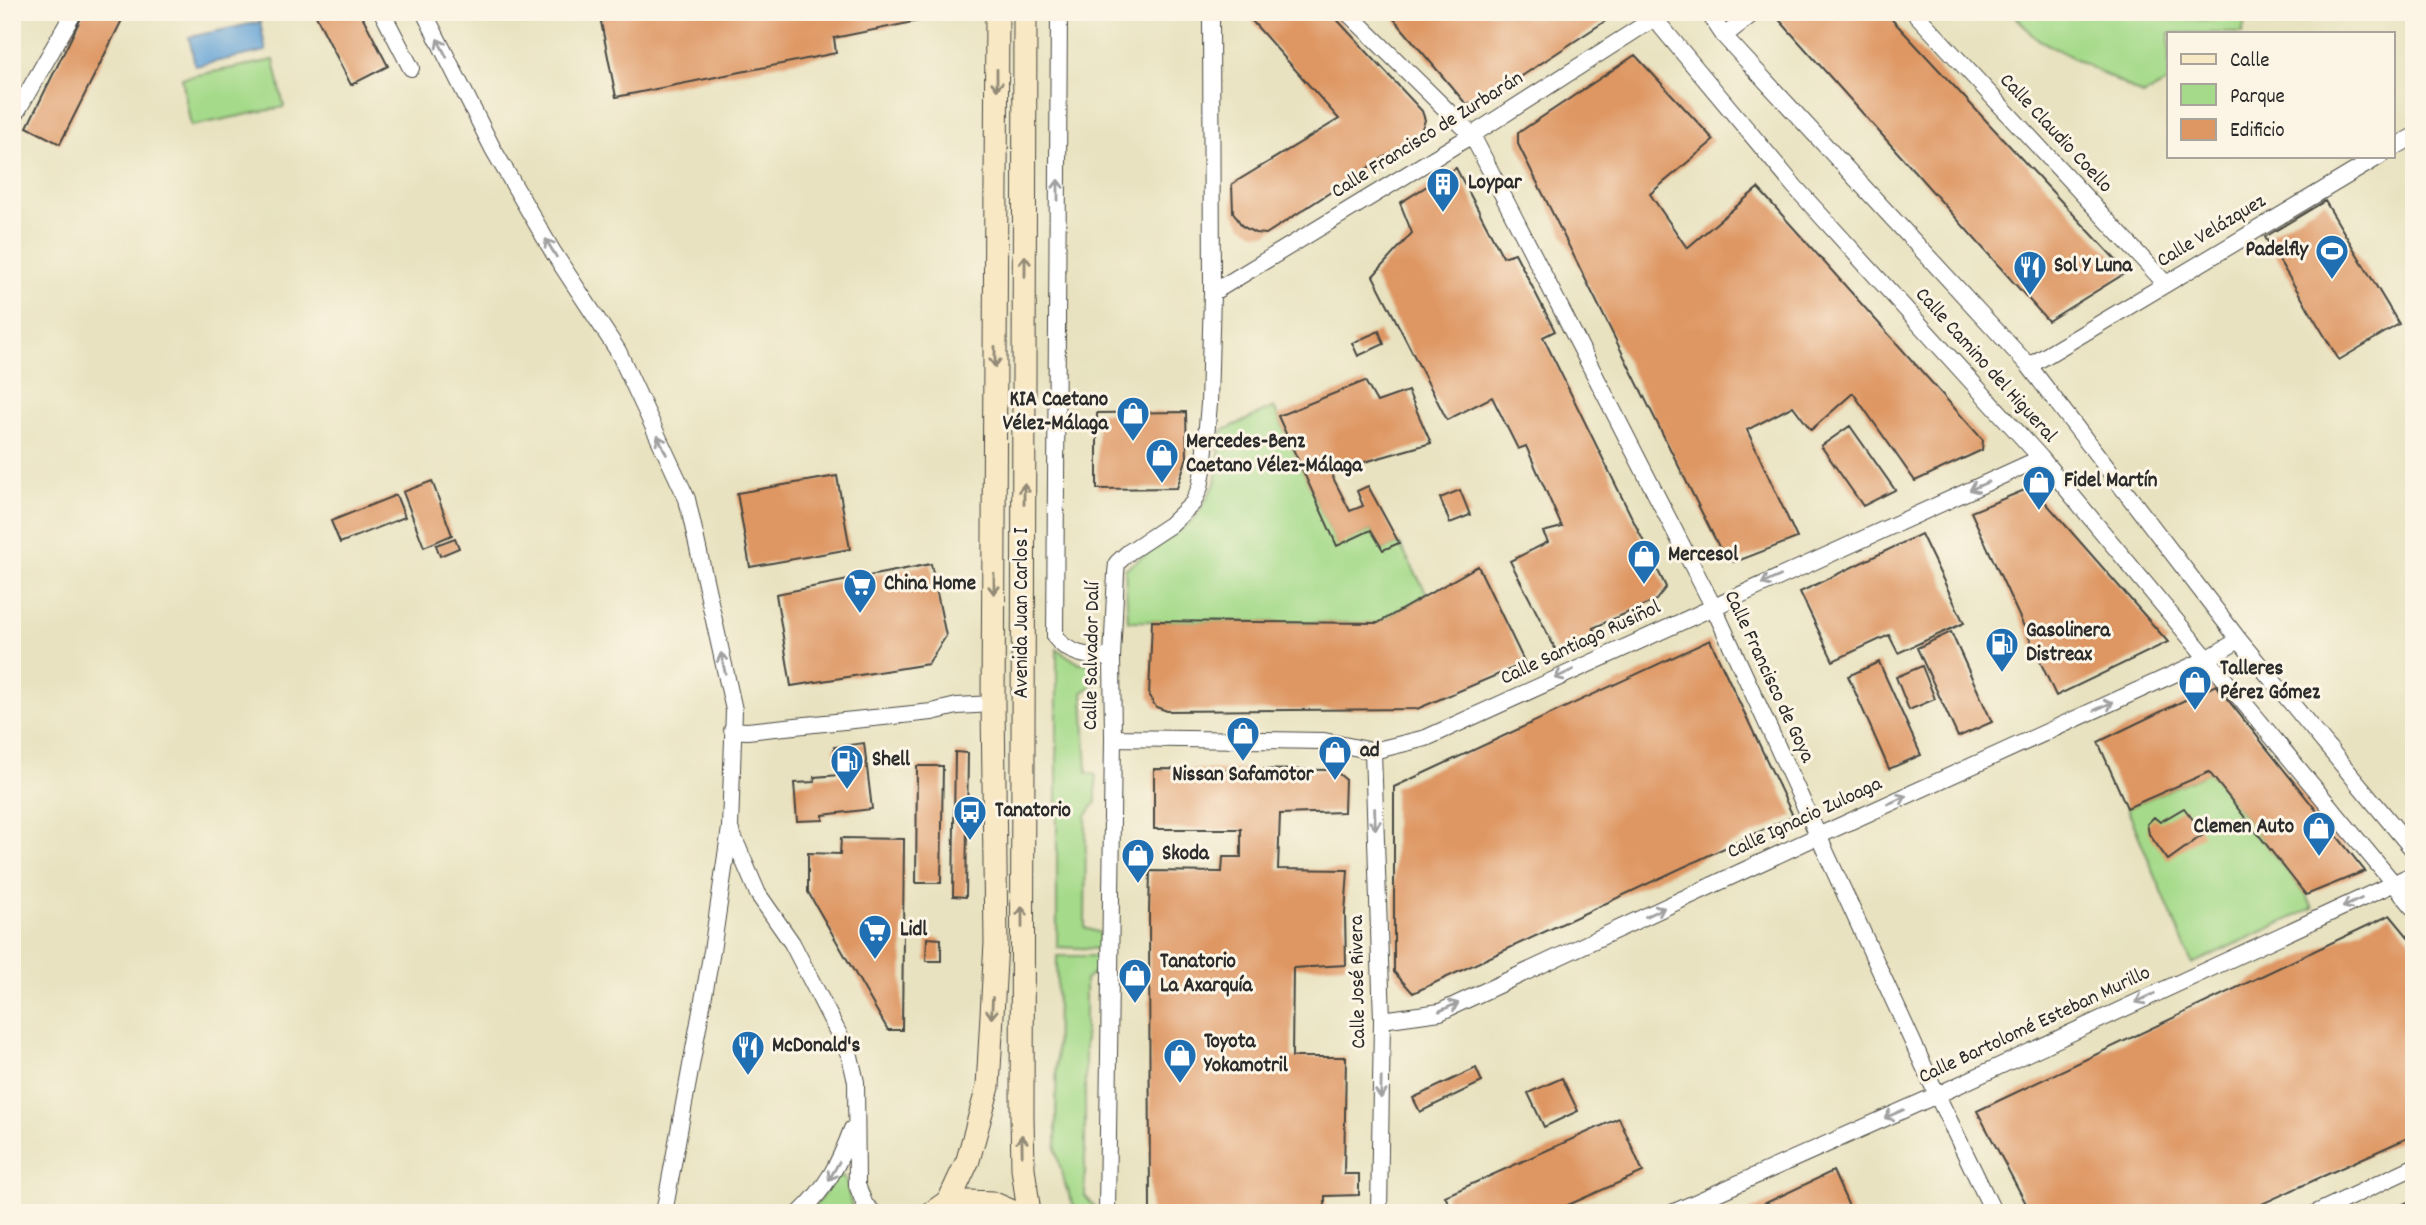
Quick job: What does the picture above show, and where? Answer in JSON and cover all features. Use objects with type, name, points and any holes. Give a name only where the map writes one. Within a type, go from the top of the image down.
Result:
[{"type":"street","points":[[12,120],[74,12]]},
{"type":"street","points":[[382,12],[411,68]]},
{"type":"street","points":[[424,12],[493,149],[553,252],[618,351],[687,499],[734,710],[730,828],[712,951],[664,1213]]},
{"type":"street","name":"Avenida Juan Carlos I","points":[[940,1207],[968,1160],[988,1087],[996,943],[993,704],[998,12]]},
{"type":"street","name":"Avenida Juan Carlos I","points":[[1026,12],[1021,1117],[1023,1168],[1029,1213]]},
{"type":"street","points":[[1059,12],[1055,637],[1065,647],[1079,654],[1112,658]]},
{"type":"street","name":"Calle Salvador Dalí","points":[[1107,1213],[1112,658],[1117,563],[1170,525],[1193,503],[1200,487],[1209,404],[1212,293],[1211,12]]},
{"type":"street","name":"Calle Francisco de Goya","points":[[1347,12],[1472,135],[1713,606],[1937,1095],[1994,1213]]},
{"type":"street","name":"Calle Camino del Higueral","points":[[1708,12],[1724,36],[2029,366],[2239,640],[2414,851]]},
{"type":"street","points":[[1724,36],[1755,12]]},
{"type":"street","name":"Calle Claudio Coello","points":[[1914,12],[2165,283]]},
{"type":"street","name":"Calle Francisco de Zurbarán","points":[[1212,293],[1472,135],[1659,15]]},
{"type":"street","name":"Calle Camino del Higueral","points":[[1659,15],[1795,187],[2041,458],[2414,908]]},
{"type":"street","points":[[2394,147],[2414,136]]},
{"type":"street","name":"Calle Velázquez","points":[[2029,366],[2377,158]]},
{"type":"street","name":"Calle Santiago Rusiñol","points":[[1113,738],[1324,741],[1373,751],[1426,738],[2041,458]]},
{"type":"street","name":"Calle Ignacio Zuloaga","points":[[1382,1020],[1440,1012],[2207,659],[2239,640]]},
{"type":"street","points":[[732,730],[747,731],[993,704]]},
{"type":"street","name":"Calle José Rivera","points":[[1373,751],[1382,1020],[1379,1213]]},
{"type":"street","points":[[730,828],[758,894],[792,943],[850,1056],[856,1082],[857,1185],[865,1205],[874,1213]]},
{"type":"street","name":"Calle Bartolomé Esteban Murillo","points":[[1672,1213],[1937,1095],[2414,874]]},
{"type":"street","points":[[800,1213],[817,1197],[835,1171],[855,1120]]},
{"type":"street","points":[[2316,1213],[2414,1167]]},
{"type":"street","points":[[940,1207],[992,1203],[1015,1213]]},
{"type":"green space","points":[[2012,12],[2165,12],[2174,18],[2214,20],[2227,12],[2243,12],[2247,15],[2242,32],[2167,32],[2167,83],[2143,95],[2034,37]]},
{"type":"green space","points":[[274,60],[284,107],[191,126],[182,78]]},
{"type":"green space","points":[[1274,407],[1337,545],[1371,530],[1383,550],[1399,543],[1427,594],[1378,623],[1128,621],[1125,569],[1194,520],[1215,484],[1222,431]]},
{"type":"green space","points":[[1057,649],[1077,662],[1094,665],[1099,673],[1096,683],[1083,692],[1087,773],[1096,775],[1096,802],[1086,816],[1085,928],[1100,933],[1100,949],[1057,947]]},
{"type":"green space","points":[[2209,772],[2306,895],[2313,908],[2192,964],[2127,808]]},
{"type":"green space","points":[[1057,956],[1097,956],[1099,969],[1085,980],[1085,1196],[1095,1207],[1095,1213],[1078,1213],[1067,1190],[1056,1149]]},
{"type":"green space","points":[[837,1176],[845,1177],[851,1204],[858,1213],[810,1213]]},
{"type":"water","points":[[260,22],[266,51],[195,66],[189,37]]},
{"type":"building","points":[[84,12],[126,12],[60,144],[27,127]]},
{"type":"building","points":[[314,12],[360,12],[388,66],[351,85]]},
{"type":"building","points":[[599,12],[942,12],[943,16],[834,38],[836,53],[616,97]]},
{"type":"building","points":[[1244,12],[1330,12],[1422,111],[1425,120],[1420,134],[1266,234],[1255,233],[1242,226],[1233,212],[1232,184],[1339,119]]},
{"type":"building","points":[[1388,12],[1619,12],[1490,97],[1466,104]]},
{"type":"building","points":[[1885,12],[2127,272],[2048,321],[1774,14]]},
{"type":"building","points":[[1635,55],[1714,140],[1650,194],[1687,248],[1758,188],[1983,440],[1982,450],[1915,481],[1853,393],[1811,430],[1793,406],[1747,430],[1797,538],[1735,562],[1725,559],[1518,144],[1518,133]]},
{"type":"building","points":[[1456,168],[1503,257],[1515,253],[1555,331],[1543,337],[1666,587],[1656,600],[1593,628],[1596,634],[1557,652],[1510,561],[1548,542],[1543,532],[1562,527],[1526,446],[1518,449],[1492,397],[1447,420],[1373,276],[1412,233],[1400,203]]},
{"type":"building","name":"Padelfly","points":[[2325,201],[2399,324],[2339,360],[2265,237]]},
{"type":"building","points":[[1379,331],[1384,344],[1358,356],[1352,343]]},
{"type":"building","points":[[1365,381],[1377,402],[1408,391],[1431,443],[1330,472],[1350,511],[1363,506],[1357,491],[1368,486],[1399,543],[1383,550],[1371,530],[1337,546],[1278,416]]},
{"type":"building","points":[[1186,412],[1187,457],[1177,488],[1097,489],[1097,413]]},
{"type":"building","points":[[1850,426],[1895,490],[1863,506],[1821,446]]},
{"type":"building","points":[[837,476],[850,549],[750,567],[737,493]]},
{"type":"building","points":[[432,481],[452,535],[424,547],[403,492]]},
{"type":"building","points":[[2032,487],[2168,642],[2056,696],[1971,512]]},
{"type":"building","points":[[1460,490],[1470,515],[1450,523],[1440,498]]},
{"type":"building","points":[[396,495],[405,517],[340,543],[331,521]]},
{"type":"building","points":[[1921,534],[1964,623],[1898,653],[1889,635],[1833,661],[1800,592]]},
{"type":"building","points":[[455,538],[459,548],[440,556],[436,545]]},
{"type":"building","name":"China Home","points":[[931,564],[946,636],[928,664],[791,686],[776,594]]},
{"type":"building","points":[[1478,566],[1525,663],[1417,709],[1167,711],[1156,707],[1149,696],[1152,621],[1378,623]]},
{"type":"building","points":[[1951,632],[1992,722],[1958,737],[1917,648]]},
{"type":"building","points":[[1710,640],[1793,816],[1413,993],[1394,972],[1394,787]]},
{"type":"building","points":[[1879,662],[1921,755],[1889,769],[1848,676]]},
{"type":"building","points":[[1922,666],[1935,699],[1909,710],[1896,677]]},
{"type":"building","points":[[2216,685],[2365,871],[2306,895],[2209,772],[2127,808],[2098,742]]},
{"type":"building","points":[[864,743],[872,809],[823,815],[823,820],[797,821],[794,783],[815,782],[814,777],[840,775],[834,747]]},
{"type":"building","points":[[955,752],[968,753],[966,897],[953,896]]},
{"type":"building","points":[[917,766],[943,766],[941,883],[916,883]]},
{"type":"building","points":[[1154,769],[1334,770],[1345,779],[1344,812],[1280,814],[1278,869],[1348,870],[1346,965],[1293,968],[1292,1057],[1346,1057],[1344,1174],[1359,1174],[1359,1195],[1325,1196],[1325,1213],[1150,1213],[1150,871],[1222,872],[1223,857],[1241,857],[1241,829],[1154,829]]},
{"type":"building","points":[[2184,808],[2204,834],[2168,860],[2149,834],[2147,824],[2154,817],[2160,822]]},
{"type":"building","name":"Lidl","points":[[841,838],[904,839],[902,1030],[888,1030],[808,892],[808,853],[840,854]]},
{"type":"building","points":[[2390,915],[2414,944],[2414,1135],[2242,1213],[2031,1213],[1977,1111]]},
{"type":"building","points":[[927,938],[941,939],[941,961],[926,961]]},
{"type":"building","points":[[1476,1068],[1482,1082],[1420,1112],[1413,1098]]},
{"type":"building","points":[[1562,1078],[1578,1111],[1544,1127],[1528,1093]]},
{"type":"building","points":[[1619,1118],[1643,1172],[1550,1213],[1453,1213],[1445,1196]]},
{"type":"building","points":[[1833,1171],[1852,1213],[1745,1213]]},
{"type":"building","points":[[2414,1199],[2414,1213],[2384,1213]]},
{"type":"place","name":"Loypar","points":[[1443,214]]},
{"type":"place","name":"Padelfly","points":[[2332,281]]},
{"type":"place","name":"Sol Y Luna","points":[[2030,297]]},
{"type":"place","name":"KIA Caetano Vélez-Málaga","points":[[1133,443]]},
{"type":"place","name":"Mercedes-Benz Caetano Vélez-Málaga","points":[[1162,485]]},
{"type":"place","name":"Fidel Martín","points":[[2039,512]]},
{"type":"place","name":"Mercesol","points":[[1644,586]]},
{"type":"place","name":"China Home","points":[[860,615]]},
{"type":"place","name":"Gasolinera Distreax","points":[[2002,674]]},
{"type":"place","name":"Talleres Pérez Gómez","points":[[2195,712]]},
{"type":"place","name":"Nissan Safamotor","points":[[1243,763]]},
{"type":"place","name":"ad","points":[[1335,782]]},
{"type":"place","name":"Shell","points":[[847,791]]},
{"type":"place","name":"Tanatorio","points":[[970,842]]},
{"type":"place","name":"Clemen Auto","points":[[2319,858]]},
{"type":"place","name":"Skoda","points":[[1138,885]]},
{"type":"place","name":"Lidl","points":[[875,961]]},
{"type":"place","name":"Tanatorio La Axarquía","points":[[1135,1005]]},
{"type":"place","name":"McDonald's","points":[[748,1077]]},
{"type":"place","name":"Toyota Yokamotril","points":[[1180,1085]]}]
